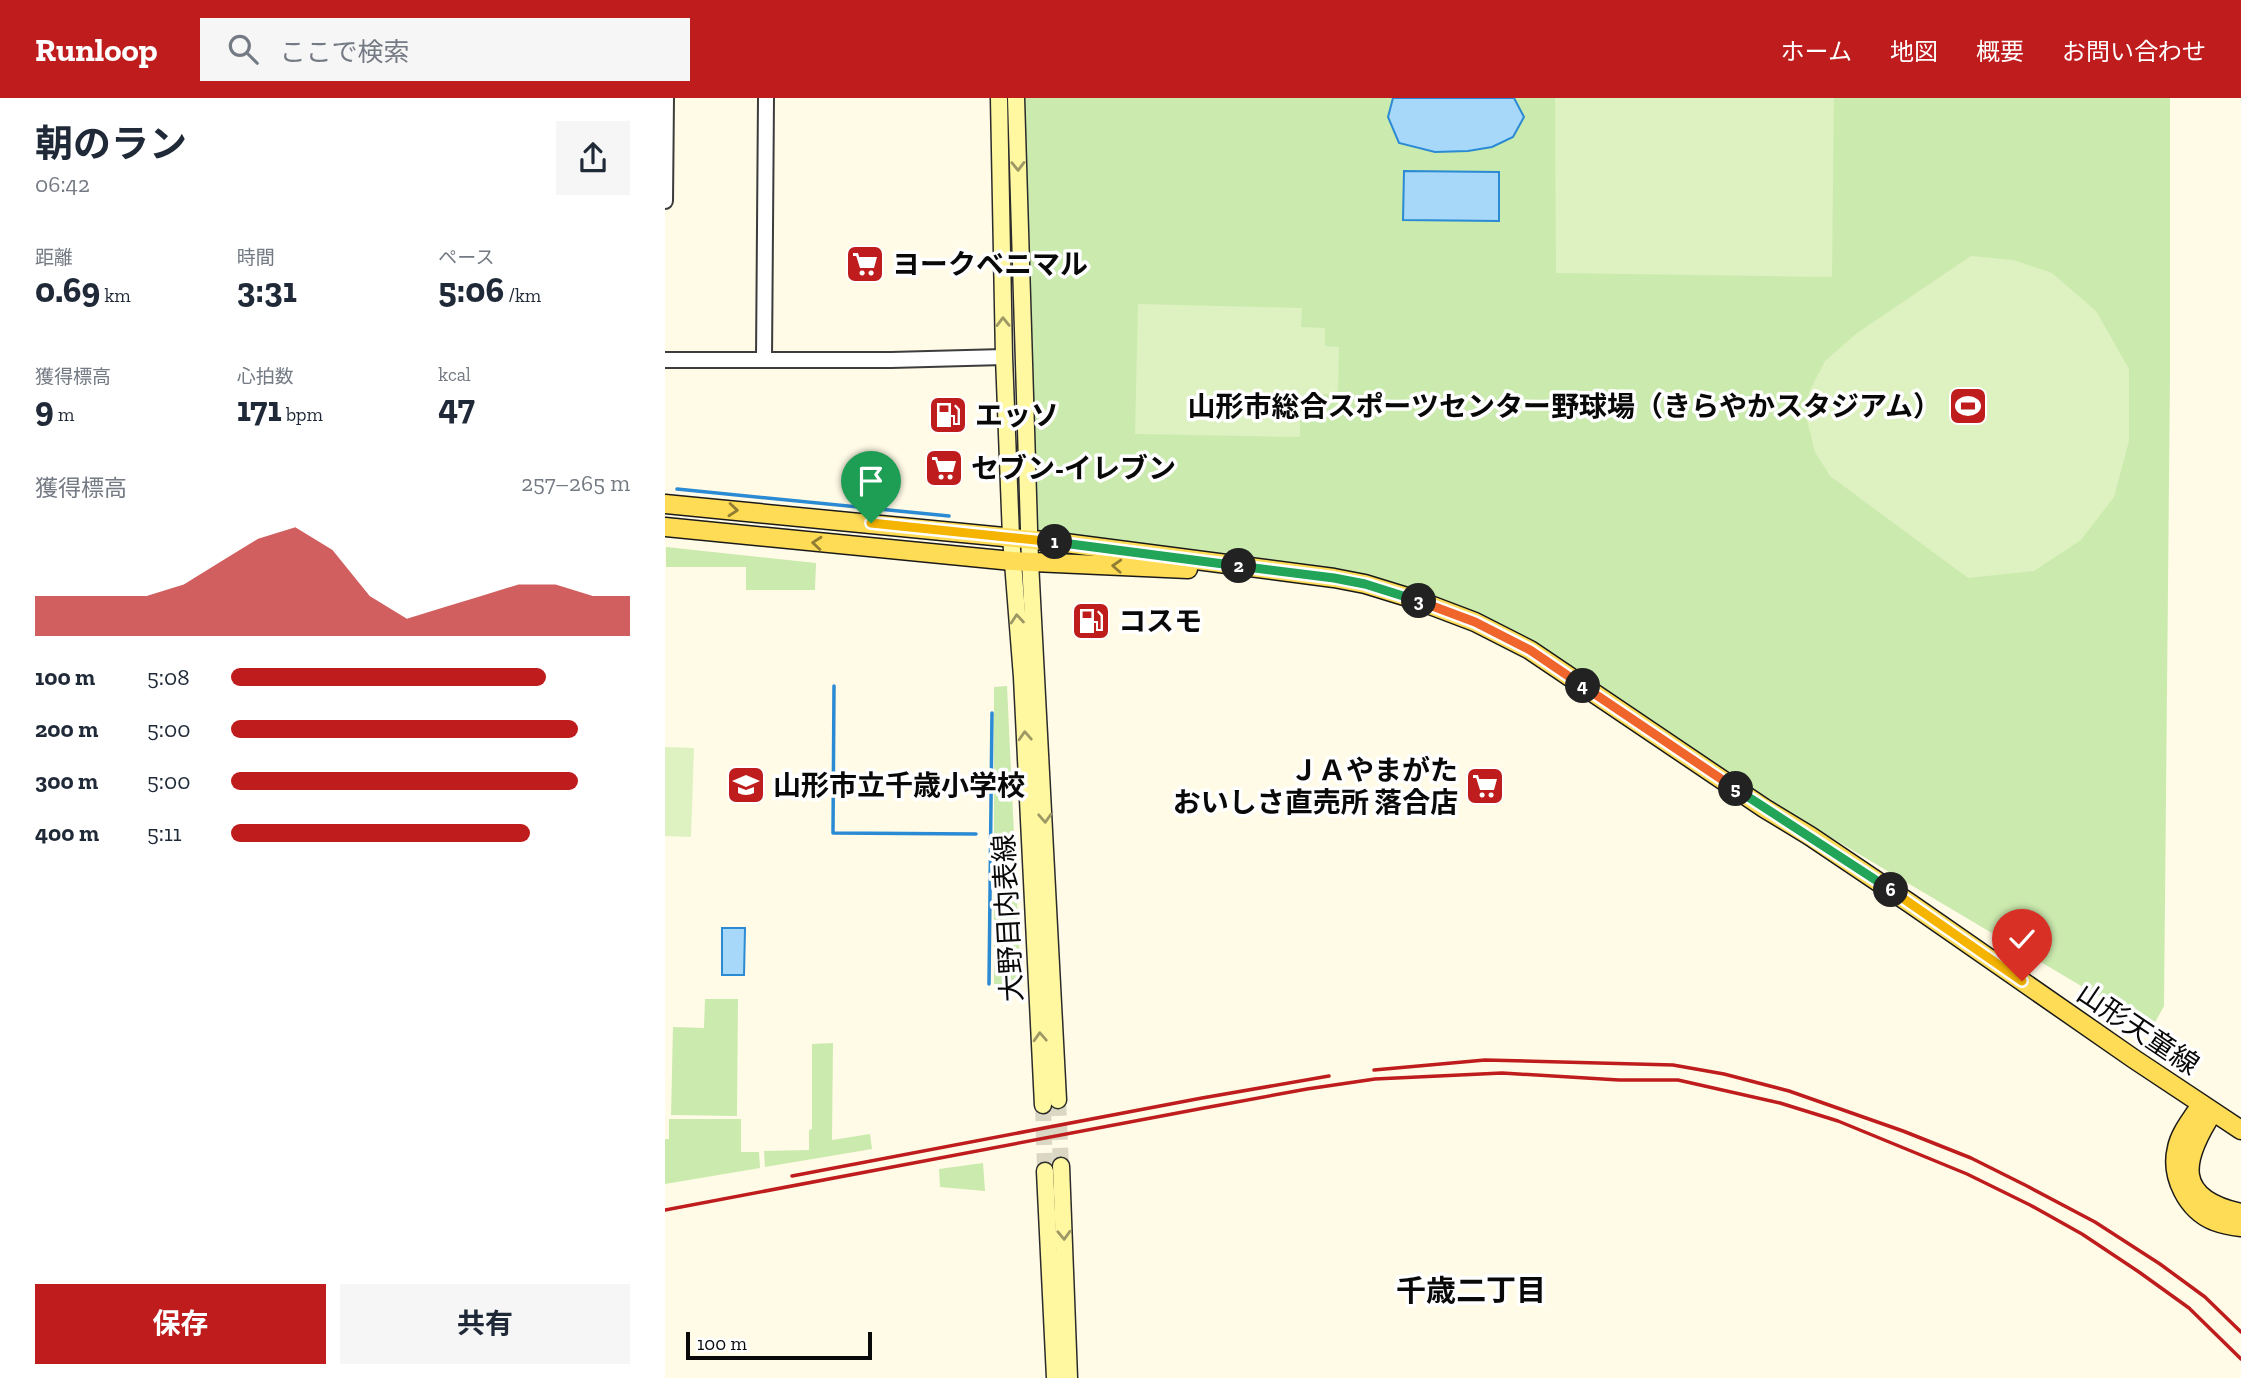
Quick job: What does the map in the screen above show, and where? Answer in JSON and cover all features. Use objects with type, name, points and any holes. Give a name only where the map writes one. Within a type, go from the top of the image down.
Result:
[{"type":"main road","points":[[999,98],[1011,537],[1021,561]]},
{"type":"main road","points":[[1016,98],[1029,539],[1021,561]]},
{"type":"main road","name":"山形天童線","points":[[665,503],[1029,539],[1334,578],[1365,584],[1417,600],[1475,622],[1530,650],[1911,904],[2241,1130]]},
{"type":"main road","name":"山形天童線","points":[[665,527],[1021,561],[1283,572]]},
{"type":"main road","name":"大野目内表線","points":[[1021,561],[1051,1102]]},
{"type":"main road","name":"山形天童線","points":[[2207,1108],[2189,1160],[2189,1170],[2206,1201],[2218,1208],[2241,1213]]},
{"type":"main road","name":"山形天童線","points":[[2207,1108],[2181,1137],[2176,1148],[2178,1178],[2192,1205],[2204,1215],[2214,1221],[2241,1227]]},
{"type":"main road","points":[[1055,1378],[1053,1168],[1069,1378]]},
{"type":"street","points":[[665,201],[666,98]]},
{"type":"street","points":[[764,359],[766,98]]},
{"type":"street","points":[[665,360],[1004,357]]},
{"type":"green space","points":[[1016,98],[2170,98],[2164,1006],[2152,1028],[1655,733],[1530,650],[1365,584],[1029,539]]},
{"type":"green space","points":[[1555,98],[1834,98],[1832,277],[1556,273]]},
{"type":"green space","name":"山形市総合スポーツセンター野球場（きらやかスタジアム）","points":[[1971,256],[2013,260],[2052,273],[2096,311],[2129,369],[2129,441],[2114,497],[2081,540],[2034,571],[1968,578],[1830,476],[1815,452],[1807,420],[1809,392],[1825,361],[1857,333]]},
{"type":"green space","points":[[1138,304],[1302,308],[1301,327],[1325,328],[1325,346],[1339,347],[1338,394],[1323,394],[1322,418],[1300,418],[1300,437],[1135,434]]},
{"type":"green space","points":[[666,547],[816,563],[815,590],[746,590],[746,567],[666,567]]},
{"type":"green space","points":[[1007,686],[1021,985],[994,984],[994,687]]},
{"type":"green space","points":[[665,747],[694,748],[691,837],[665,836]]},
{"type":"green space","points":[[705,999],[738,999],[737,1116],[671,1115],[673,1027],[704,1028]]},
{"type":"green space","points":[[833,1043],[832,1140],[870,1134],[872,1149],[765,1167],[764,1151],[809,1150],[809,1130],[812,1129],[812,1044]]},
{"type":"green space","points":[[669,1119],[741,1119],[741,1152],[759,1152],[760,1168],[665,1184],[665,1139],[669,1139]]},
{"type":"green space","points":[[983,1163],[985,1191],[940,1187],[939,1169]]},
{"type":"water","points":[[1393,98],[1514,98],[1524,117],[1513,137],[1492,147],[1435,152],[1399,143],[1388,117]]},
{"type":"water","points":[[1404,171],[1499,172],[1499,221],[1403,220]]},
{"type":"water","points":[[722,928],[745,928],[744,975],[722,975]]},
{"type":"waterway","points":[[677,489],[949,516]]},
{"type":"waterway","points":[[834,686],[833,833],[976,834]]},
{"type":"waterway","points":[[989,984],[992,713]]},
{"type":"tunnel","points":[[1058,1100],[1061,1166]]},
{"type":"tunnel","points":[[1043,1105],[1045,1171]]},
{"type":"railway","points":[[1374,1070],[1485,1060],[1673,1065],[1724,1074],[1789,1091],[1971,1158],[2095,1222],[2205,1297],[2241,1332]]},
{"type":"railway","points":[[665,1210],[1204,1108],[1375,1079],[1502,1073],[1619,1080],[1678,1080],[1780,1103],[1838,1121],[1967,1174],[2030,1205],[2082,1234],[2189,1308],[2241,1359]]},
{"type":"railway","points":[[792,1176],[1329,1076]]},
{"type":"place","name":"ヨークベニマル","points":[[865,264]]},
{"type":"place","name":"山形市総合スポーツセンター野球場（きらやかスタジアム）","points":[[1968,406]]},
{"type":"place","name":"エッソ","points":[[948,415]]},
{"type":"place","name":"セブン-イレブン","points":[[944,468]]},
{"type":"place","name":"コスモ","points":[[1091,621]]},
{"type":"place","name":"山形市立千歳小学校","points":[[746,785]]},
{"type":"place","name":"ＪＡやまがた おいしさ直売所 落合店","points":[[1485,786]]},
{"type":"district","name":"千歳二丁目","points":[[1471,1291]]},
{"type":"route","points":[[871,523],[1065,543],[1334,578],[1365,584],[1417,600],[1475,622],[1530,650],[2022,981]]}]
